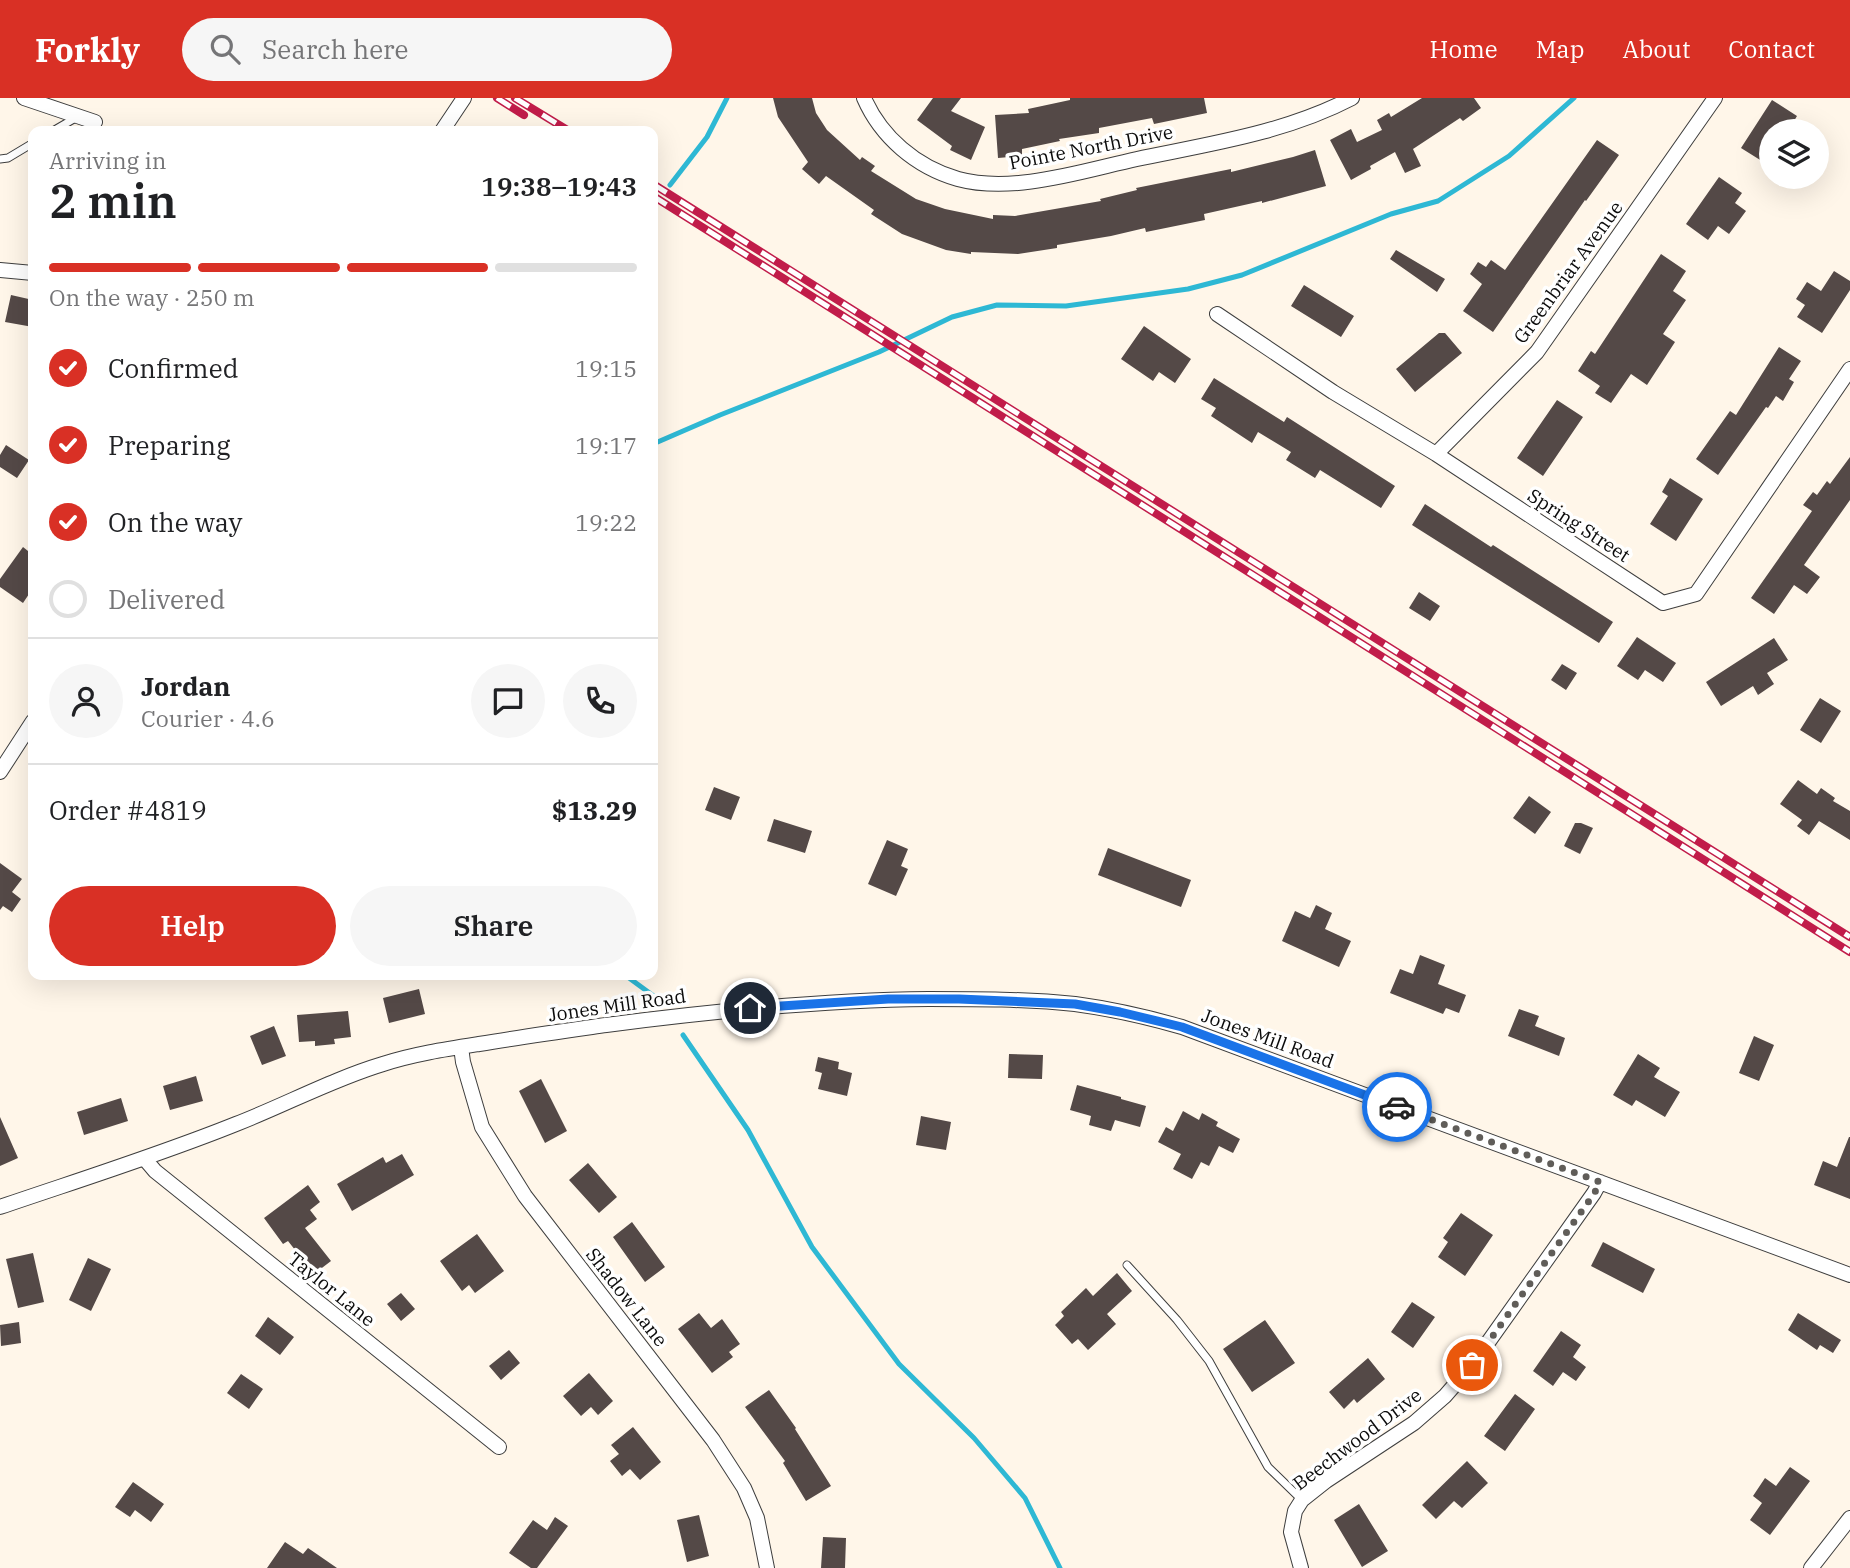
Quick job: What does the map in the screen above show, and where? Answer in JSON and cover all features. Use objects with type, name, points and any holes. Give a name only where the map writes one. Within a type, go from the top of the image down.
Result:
[{"type":"street","points":[[24,98],[79,116],[97,126]]},
{"type":"street","points":[[445,126],[464,98]]},
{"type":"street","name":"Pointe North Drive","points":[[864,98],[871,113],[887,134],[922,164],[958,179],[993,185],[1032,181],[1257,133],[1295,123],[1352,98]]},
{"type":"street","name":"Greenbriar Avenue","points":[[1436,454],[1537,352],[1715,98]]},
{"type":"street","points":[[0,270],[28,273]]},
{"type":"street","name":"Spring Street","points":[[1217,314],[1333,392],[1436,454],[1662,603],[1696,594],[1850,369]]},
{"type":"street","points":[[0,772],[28,729]]},
{"type":"street","name":"Jones Mill Road","points":[[0,1207],[237,1124],[347,1077],[422,1054],[653,1019],[805,1004],[888,999],[959,999],[1075,1004],[1182,1027],[1850,1275]]},
{"type":"street","name":"Shadow Lane","points":[[461,1047],[482,1126],[525,1196],[713,1440],[744,1488],[757,1518],[767,1568]]},
{"type":"street","name":"Taylor Lane","points":[[144,1158],[155,1171],[499,1447]]},
{"type":"street","name":"Beechwood Drive","points":[[1301,1568],[1291,1532],[1295,1511],[1302,1500],[1413,1423],[1445,1396],[1472,1365],[1600,1182]]},
{"type":"street","points":[[1811,1568],[1850,1518]]},
{"type":"lane","points":[[62,126],[79,116]]},
{"type":"lane","points":[[0,159],[8,158],[28,146]]},
{"type":"lane","points":[[1127,1265],[1177,1320],[1209,1361],[1268,1466],[1302,1500]]},
{"type":"building","points":[[773,98],[812,98],[816,113],[827,130],[860,160],[862,157],[875,166],[871,171],[916,199],[945,209],[993,219],[993,215],[1015,216],[1101,201],[1100,199],[1137,190],[1136,188],[1231,169],[1231,172],[1315,150],[1326,186],[1262,203],[1204,214],[1205,220],[1146,232],[1145,228],[1018,254],[971,254],[946,250],[902,234],[871,214],[874,210],[826,176],[819,184],[802,169],[808,162],[778,117]]},
{"type":"building","points":[[933,98],[961,98],[951,111],[985,127],[971,160],[950,150],[952,146],[917,120]]},
{"type":"building","points":[[1070,98],[1204,98],[1207,113],[1154,124],[1152,118],[1099,128],[1099,133],[1059,139],[1060,141],[1022,149],[1022,156],[998,158],[995,115],[1029,113],[1028,109]]},
{"type":"building","points":[[1422,98],[1474,98],[1481,108],[1463,121],[1460,118],[1413,149],[1421,166],[1405,173],[1395,152],[1351,180],[1330,140],[1351,129],[1357,142],[1382,130],[1377,120],[1389,113],[1391,117]]},
{"type":"building","points":[[1772,100],[1797,116],[1795,119],[1760,119]]},
{"type":"building","points":[[1759,120],[1759,159],[1741,148]]},
{"type":"building","points":[[1597,140],[1619,155],[1493,332],[1463,311],[1482,284],[1470,274],[1478,262],[1486,267],[1491,260],[1505,270]]},
{"type":"building","points":[[1719,177],[1742,193],[1735,203],[1746,211],[1729,234],[1718,226],[1708,240],[1686,224]]},
{"type":"building","points":[[1396,250],[1445,279],[1437,292],[1390,259]]},
{"type":"building","points":[[1661,254],[1686,271],[1673,291],[1686,300],[1663,334],[1675,342],[1647,385],[1631,374],[1611,403],[1595,393],[1600,386],[1578,371],[1591,351],[1595,354]]},
{"type":"building","points":[[1834,271],[1850,281],[1850,290],[1822,333],[1797,317],[1805,305],[1796,299],[1807,282],[1821,291]]},
{"type":"building","points":[[1304,285],[1354,316],[1341,337],[1291,306]]},
{"type":"building","points":[[11,295],[28,299],[28,326],[5,322]]},
{"type":"building","points":[[1144,326],[1191,359],[1175,383],[1159,372],[1153,381],[1121,359]]},
{"type":"building","points":[[1439,333],[1445,333],[1462,353],[1415,392],[1396,369]]},
{"type":"building","points":[[1779,347],[1801,361],[1789,379],[1794,382],[1783,401],[1776,396],[1768,408],[1766,407],[1718,475],[1696,459],[1730,411],[1736,415]]},
{"type":"building","points":[[1214,378],[1284,422],[1287,417],[1395,486],[1381,508],[1320,470],[1315,478],[1286,460],[1291,452],[1258,432],[1252,443],[1211,416],[1216,408],[1201,399]]},
{"type":"building","points":[[1557,400],[1583,417],[1543,476],[1517,458]]},
{"type":"building","points":[[6,445],[28,462],[17,478],[0,467],[0,455]]},
{"type":"building","points":[[1850,457],[1850,500],[1804,565],[1820,577],[1807,594],[1794,585],[1774,614],[1751,598],[1812,511],[1803,505],[1813,492],[1817,495],[1827,481],[1830,484]]},
{"type":"building","points":[[1670,478],[1703,499],[1676,541],[1650,524],[1668,496],[1662,492]]},
{"type":"building","points":[[1425,504],[1613,622],[1599,643],[1412,525]]},
{"type":"building","points":[[23,547],[28,551],[28,596],[23,603],[0,587],[0,579]]},
{"type":"building","points":[[1419,592],[1440,606],[1430,621],[1409,608]]},
{"type":"building","points":[[1637,637],[1676,663],[1663,682],[1645,670],[1638,680],[1617,666]]},
{"type":"building","points":[[1774,638],[1788,660],[1767,673],[1774,684],[1758,695],[1753,686],[1721,706],[1706,682]]},
{"type":"building","points":[[1562,664],[1577,673],[1566,690],[1551,680]]},
{"type":"building","points":[[1820,698],[1841,711],[1821,743],[1800,730]]},
{"type":"building","points":[[1798,780],[1817,794],[1821,788],[1835,798],[1833,801],[1850,811],[1850,840],[1819,821],[1809,835],[1797,826],[1802,820],[1780,804]]},
{"type":"building","points":[[714,787],[740,797],[731,820],[705,810]]},
{"type":"building","points":[[1529,796],[1551,812],[1535,834],[1513,818]]},
{"type":"building","points":[[774,819],[812,831],[805,853],[767,841]]},
{"type":"building","points":[[1575,823],[1593,828],[1580,854],[1564,846]]},
{"type":"building","points":[[887,840],[908,849],[901,866],[908,869],[896,896],[868,884]]},
{"type":"building","points":[[1108,848],[1191,880],[1181,907],[1098,875]]},
{"type":"building","points":[[0,863],[22,879],[12,892],[21,899],[12,912],[3,906],[0,910]]},
{"type":"building","points":[[1316,905],[1332,913],[1325,929],[1351,941],[1339,967],[1282,941],[1295,911],[1310,918]]},
{"type":"building","points":[[1420,955],[1445,965],[1438,984],[1466,995],[1459,1013],[1446,1008],[1443,1014],[1390,993],[1400,969],[1413,974]]},
{"type":"building","points":[[419,989],[425,1014],[389,1023],[383,998]]},
{"type":"building","points":[[1519,1009],[1539,1016],[1535,1026],[1565,1038],[1559,1056],[1508,1036]]},
{"type":"building","points":[[348,1011],[351,1037],[334,1039],[335,1044],[315,1046],[315,1041],[299,1042],[297,1015]]},
{"type":"building","points":[[274,1026],[286,1056],[262,1065],[250,1036]]},
{"type":"building","points":[[1754,1036],[1774,1045],[1759,1081],[1739,1073]]},
{"type":"building","points":[[1009,1054],[1043,1055],[1042,1079],[1008,1078]]},
{"type":"building","points":[[1638,1054],[1660,1068],[1654,1077],[1680,1092],[1665,1117],[1636,1100],[1632,1106],[1613,1095]]},
{"type":"building","points":[[818,1057],[839,1062],[838,1069],[852,1073],[847,1096],[818,1089],[822,1073],[815,1071]]},
{"type":"building","points":[[196,1076],[203,1101],[170,1110],[163,1086]]},
{"type":"building","points":[[541,1079],[567,1131],[545,1143],[519,1091]]},
{"type":"building","points":[[1077,1085],[1146,1106],[1140,1127],[1115,1120],[1111,1131],[1089,1125],[1091,1116],[1070,1110]]},
{"type":"building","points":[[121,1098],[128,1121],[84,1135],[77,1112]]},
{"type":"building","points":[[1183,1111],[1199,1120],[1202,1113],[1218,1122],[1216,1126],[1240,1139],[1233,1153],[1219,1146],[1209,1166],[1201,1162],[1192,1179],[1173,1169],[1181,1154],[1158,1142],[1166,1127],[1173,1131]]},
{"type":"building","points":[[921,1116],[951,1122],[946,1150],[916,1145]]},
{"type":"building","points":[[0,1117],[18,1158],[0,1166]]},
{"type":"building","points":[[1849,1137],[1850,1199],[1814,1185],[1823,1161],[1837,1167]]},
{"type":"building","points":[[402,1154],[414,1175],[352,1211],[337,1184],[383,1157],[386,1163]]},
{"type":"building","points":[[588,1163],[617,1197],[599,1213],[569,1180]]},
{"type":"building","points":[[308,1185],[320,1202],[310,1210],[317,1219],[305,1228],[331,1261],[314,1274],[288,1241],[283,1244],[264,1218]]},
{"type":"building","points":[[1461,1213],[1493,1235],[1465,1276],[1438,1257],[1448,1242],[1443,1238]]},
{"type":"building","points":[[632,1222],[665,1267],[645,1282],[613,1237]]},
{"type":"building","points":[[477,1234],[504,1271],[475,1293],[469,1285],[462,1291],[440,1261]]},
{"type":"building","points":[[1603,1242],[1655,1269],[1643,1293],[1591,1266]]},
{"type":"building","points":[[33,1253],[44,1302],[18,1308],[6,1259]]},
{"type":"building","points":[[88,1258],[111,1269],[91,1311],[69,1300]]},
{"type":"building","points":[[1117,1273],[1132,1291],[1107,1314],[1116,1324],[1088,1350],[1078,1339],[1072,1344],[1055,1325],[1064,1316],[1061,1312],[1086,1288],[1093,1296]]},
{"type":"building","points":[[401,1293],[415,1309],[401,1321],[387,1304]]},
{"type":"building","points":[[1412,1302],[1435,1317],[1413,1348],[1391,1332]]},
{"type":"building","points":[[699,1313],[711,1328],[722,1319],[740,1344],[729,1352],[733,1357],[712,1373],[678,1329]]},
{"type":"building","points":[[1798,1313],[1841,1340],[1833,1353],[1820,1345],[1817,1350],[1788,1330]]},
{"type":"building","points":[[268,1317],[294,1337],[280,1355],[255,1336]]},
{"type":"building","points":[[1265,1320],[1295,1363],[1252,1392],[1223,1349]]},
{"type":"building","points":[[19,1322],[21,1343],[1,1346],[0,1325]]},
{"type":"building","points":[[1561,1331],[1581,1345],[1573,1357],[1586,1367],[1576,1381],[1563,1372],[1553,1386],[1533,1371]]},
{"type":"building","points":[[509,1350],[520,1363],[501,1380],[489,1366]]},
{"type":"building","points":[[1368,1358],[1385,1379],[1357,1403],[1354,1399],[1344,1409],[1329,1392]]},
{"type":"building","points":[[589,1373],[613,1401],[598,1415],[591,1407],[581,1416],[563,1396]]},
{"type":"building","points":[[241,1374],[263,1389],[249,1409],[227,1393]]},
{"type":"building","points":[[769,1390],[831,1486],[806,1501],[783,1463],[785,1461],[745,1407]]},
{"type":"building","points":[[1515,1394],[1535,1409],[1505,1451],[1484,1436]]},
{"type":"building","points":[[633,1427],[661,1462],[640,1480],[630,1469],[622,1476],[610,1461],[619,1454],[611,1445]]},
{"type":"building","points":[[1467,1461],[1488,1483],[1462,1508],[1454,1501],[1436,1519],[1422,1505]]},
{"type":"building","points":[[1790,1467],[1810,1481],[1770,1535],[1750,1520],[1762,1503],[1753,1496],[1765,1478],[1776,1486]]},
{"type":"building","points":[[133,1482],[164,1504],[151,1522],[135,1510],[130,1517],[115,1507]]},
{"type":"building","points":[[1359,1504],[1388,1551],[1362,1567],[1334,1520]]},
{"type":"building","points":[[699,1515],[709,1556],[687,1562],[677,1520]]},
{"type":"building","points":[[555,1517],[568,1526],[537,1568],[531,1568],[509,1553],[533,1520],[547,1530]]},
{"type":"building","points":[[823,1537],[846,1538],[845,1568],[821,1568]]},
{"type":"building","points":[[285,1542],[303,1554],[308,1548],[337,1568],[267,1568]]},
{"type":"waterway","points":[[670,185],[707,137],[727,98]]},
{"type":"waterway","points":[[658,442],[879,352],[952,317],[997,305],[1066,306],[1188,289],[1242,275],[1391,214],[1438,201],[1509,156],[1574,98]]},
{"type":"waterway","points":[[632,980],[655,997]]},
{"type":"waterway","points":[[683,1035],[748,1130],[812,1247],[899,1364],[974,1438],[1025,1498],[1060,1568]]},
{"type":"railway","points":[[497,98],[524,115]]},
{"type":"railway","points":[[515,98],[561,126]]},
{"type":"railway","points":[[658,187],[1850,937]]},
{"type":"railway","points":[[658,199],[1850,952]]},
{"type":"way so far","points":[[1397,1107],[1600,1182],[1472,1365]]},
{"type":"route","points":[[750,1008],[888,999],[1075,1004],[1182,1027],[1397,1107]]}]
